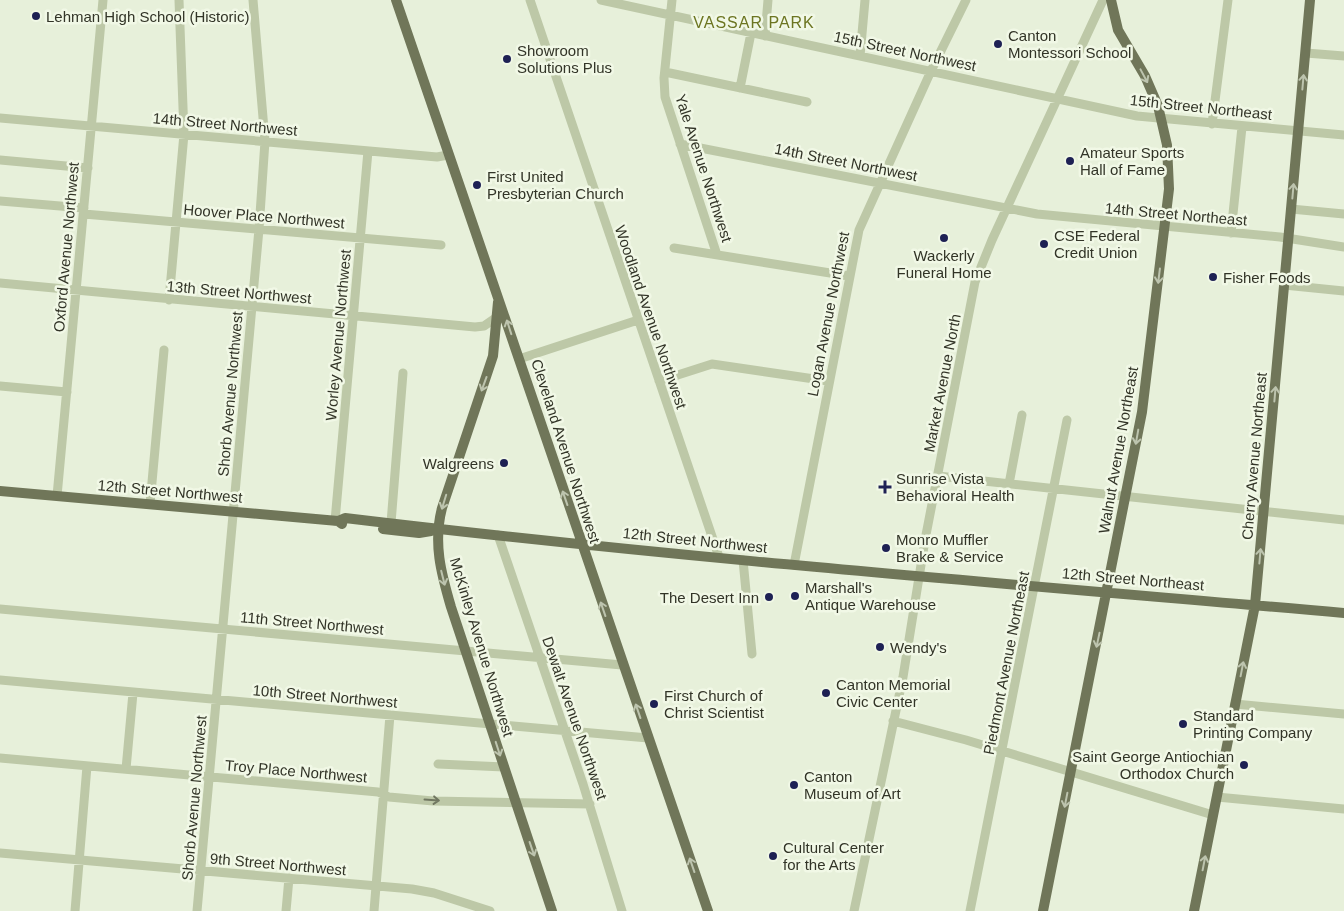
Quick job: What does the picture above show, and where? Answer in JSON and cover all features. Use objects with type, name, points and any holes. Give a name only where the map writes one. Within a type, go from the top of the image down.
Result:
[{"type":"main road","name":"Cleveland Avenue Northwest","points":[[396,0],[498,302],[504,313],[622,665],[708,911]]},
{"type":"main road","name":"Walnut Avenue Northeast","points":[[1044,911],[1108,592],[1148,373],[1170,174],[1162,120],[1145,76],[1118,30],[1110,0]]},
{"type":"main road","name":"Cherry Avenue Northeast","points":[[1194,911],[1255,605],[1310,0]]},
{"type":"main road","name":"McKinley Avenue Northwest","points":[[498,302],[496,341],[489,370],[442,508],[438,530],[440,565],[466,652],[552,911]]},
{"type":"main road","name":"12th Street Northwest","points":[[0,491],[336,521],[344,525],[419,533],[438,530]]},
{"type":"main road","name":"12th Street Northwest","points":[[336,521],[345,518],[438,530],[918,577]]},
{"type":"main road","name":"12th Street Northeast","points":[[918,577],[1344,612]]},
{"type":"street","name":"Oxford Avenue Northwest","points":[[57,496],[103,0]]},
{"type":"street","points":[[169,300],[184,134],[179,0]]},
{"type":"street","name":"Shorb Avenue Northwest","points":[[198,911],[260,229],[265,141],[253,0]]},
{"type":"street","name":"Woodland Avenue Northwest","points":[[530,0],[719,557]]},
{"type":"street","name":"15th Street Northwest","points":[[601,0],[751,34],[1057,98]]},
{"type":"street","name":"Yale Avenue Northwest","points":[[672,0],[665,72],[665,97],[717,255]]},
{"type":"street","points":[[765,36],[768,0]]},
{"type":"street","points":[[860,56],[865,0]]},
{"type":"street","name":"Logan Avenue Northwest","points":[[794,565],[828,380],[859,230],[931,71],[966,0]]},
{"type":"street","name":"Market Avenue North","points":[[854,911],[893,721],[918,577],[974,288],[982,263],[1006,209],[1103,0]]},
{"type":"street","points":[[1212,124],[1228,0]]},
{"type":"street","points":[[740,88],[751,34]]},
{"type":"street","points":[[1306,53],[1344,56]]},
{"type":"street","points":[[665,72],[807,102]]},
{"type":"street","name":"15th Street Northeast","points":[[1057,98],[1162,120],[1344,135]]},
{"type":"street","name":"14th Street Northwest","points":[[0,118],[437,157],[448,155]]},
{"type":"street","points":[[1231,233],[1242,127]]},
{"type":"street","name":"14th Street Northwest","points":[[680,144],[1006,209]]},
{"type":"street","name":"Worley Avenue Northwest","points":[[336,521],[368,151]]},
{"type":"street","points":[[0,160],[88,168]]},
{"type":"street","name":"Hoover Place Northwest","points":[[0,201],[176,222],[441,245]]},
{"type":"street","name":"14th Street Northeast","points":[[1006,209],[1037,214],[1288,239],[1344,247]]},
{"type":"street","points":[[1291,209],[1344,214]]},
{"type":"street","points":[[674,248],[849,276]]},
{"type":"street","name":"13th Street Northwest","points":[[0,283],[475,327],[484,326],[497,318]]},
{"type":"street","points":[[1284,285],[1344,291]]},
{"type":"street","points":[[519,359],[638,320]]},
{"type":"street","name":"13th Street Northwest","points":[[475,327],[484,330],[496,341]]},
{"type":"street","points":[[150,504],[164,350]]},
{"type":"street","points":[[659,381],[712,364],[828,380]]},
{"type":"street","points":[[391,523],[403,373]]},
{"type":"street","points":[[0,386],[67,392]]},
{"type":"street","points":[[1010,484],[1022,415]]},
{"type":"street","name":"Piedmont Avenue Northeast","points":[[970,911],[1036,586],[1067,420]]},
{"type":"street","points":[[938,476],[1264,513],[1344,520]]},
{"type":"street","name":"Dewalt Avenue Northwest","points":[[498,535],[590,804],[622,911]]},
{"type":"street","points":[[743,560],[752,654]]},
{"type":"street","name":"11th Street Northwest","points":[[0,609],[622,665]]},
{"type":"street","name":"10th Street Northwest","points":[[0,680],[648,738]]},
{"type":"street","points":[[126,769],[133,693]]},
{"type":"street","points":[[1235,704],[1344,714]]},
{"type":"street","points":[[374,911],[390,715]]},
{"type":"street","points":[[893,721],[1002,751],[1213,815]]},
{"type":"street","name":"Troy Place Northwest","points":[[0,758],[378,792],[384,795],[433,801],[590,804]]},
{"type":"street","points":[[438,764],[504,767]]},
{"type":"street","points":[[75,911],[87,766]]},
{"type":"street","points":[[1217,797],[1344,809]]},
{"type":"street","name":"9th Street Northwest","points":[[0,853],[425,891],[490,911]]},
{"type":"street","points":[[286,911],[289,878]]},
{"type":"place","name":"Lehman High School (Historic)","points":[[36,16]]},
{"type":"place","name":"Canton Montessori School","points":[[998,44]]},
{"type":"place","name":"Showroom Solutions Plus","points":[[507,59]]},
{"type":"place","name":"Amateur Sports Hall of Fame","points":[[1070,161]]},
{"type":"place","name":"First United Presbyterian Church","points":[[477,185]]},
{"type":"place","name":"Wackerly Funeral Home","points":[[944,238]]},
{"type":"place","name":"CSE Federal Credit Union","points":[[1044,244]]},
{"type":"place","name":"Fisher Foods","points":[[1213,277]]},
{"type":"place","name":"Walgreens","points":[[504,463]]},
{"type":"place","name":"Sunrise Vista Behavioral Health","points":[[885,487]]},
{"type":"place","name":"Monro Muffler Brake & Service","points":[[886,548]]},
{"type":"place","name":"Marshall's Antique Warehouse","points":[[795,596]]},
{"type":"place","name":"The Desert Inn","points":[[769,597]]},
{"type":"place","name":"Wendy's","points":[[880,647]]},
{"type":"place","name":"Canton Memorial Civic Center","points":[[826,693]]},
{"type":"place","name":"First Church of Christ Scientist","points":[[654,704]]},
{"type":"place","name":"Standard Printing Company","points":[[1183,724]]},
{"type":"place","name":"Saint George Antiochian Orthodox Church","points":[[1244,765]]},
{"type":"place","name":"Canton Museum of Art","points":[[794,785]]},
{"type":"place","name":"Cultural Center for the Arts","points":[[773,856]]},
{"type":"district","name":"VASSAR PARK","points":[[754,22]]}]
